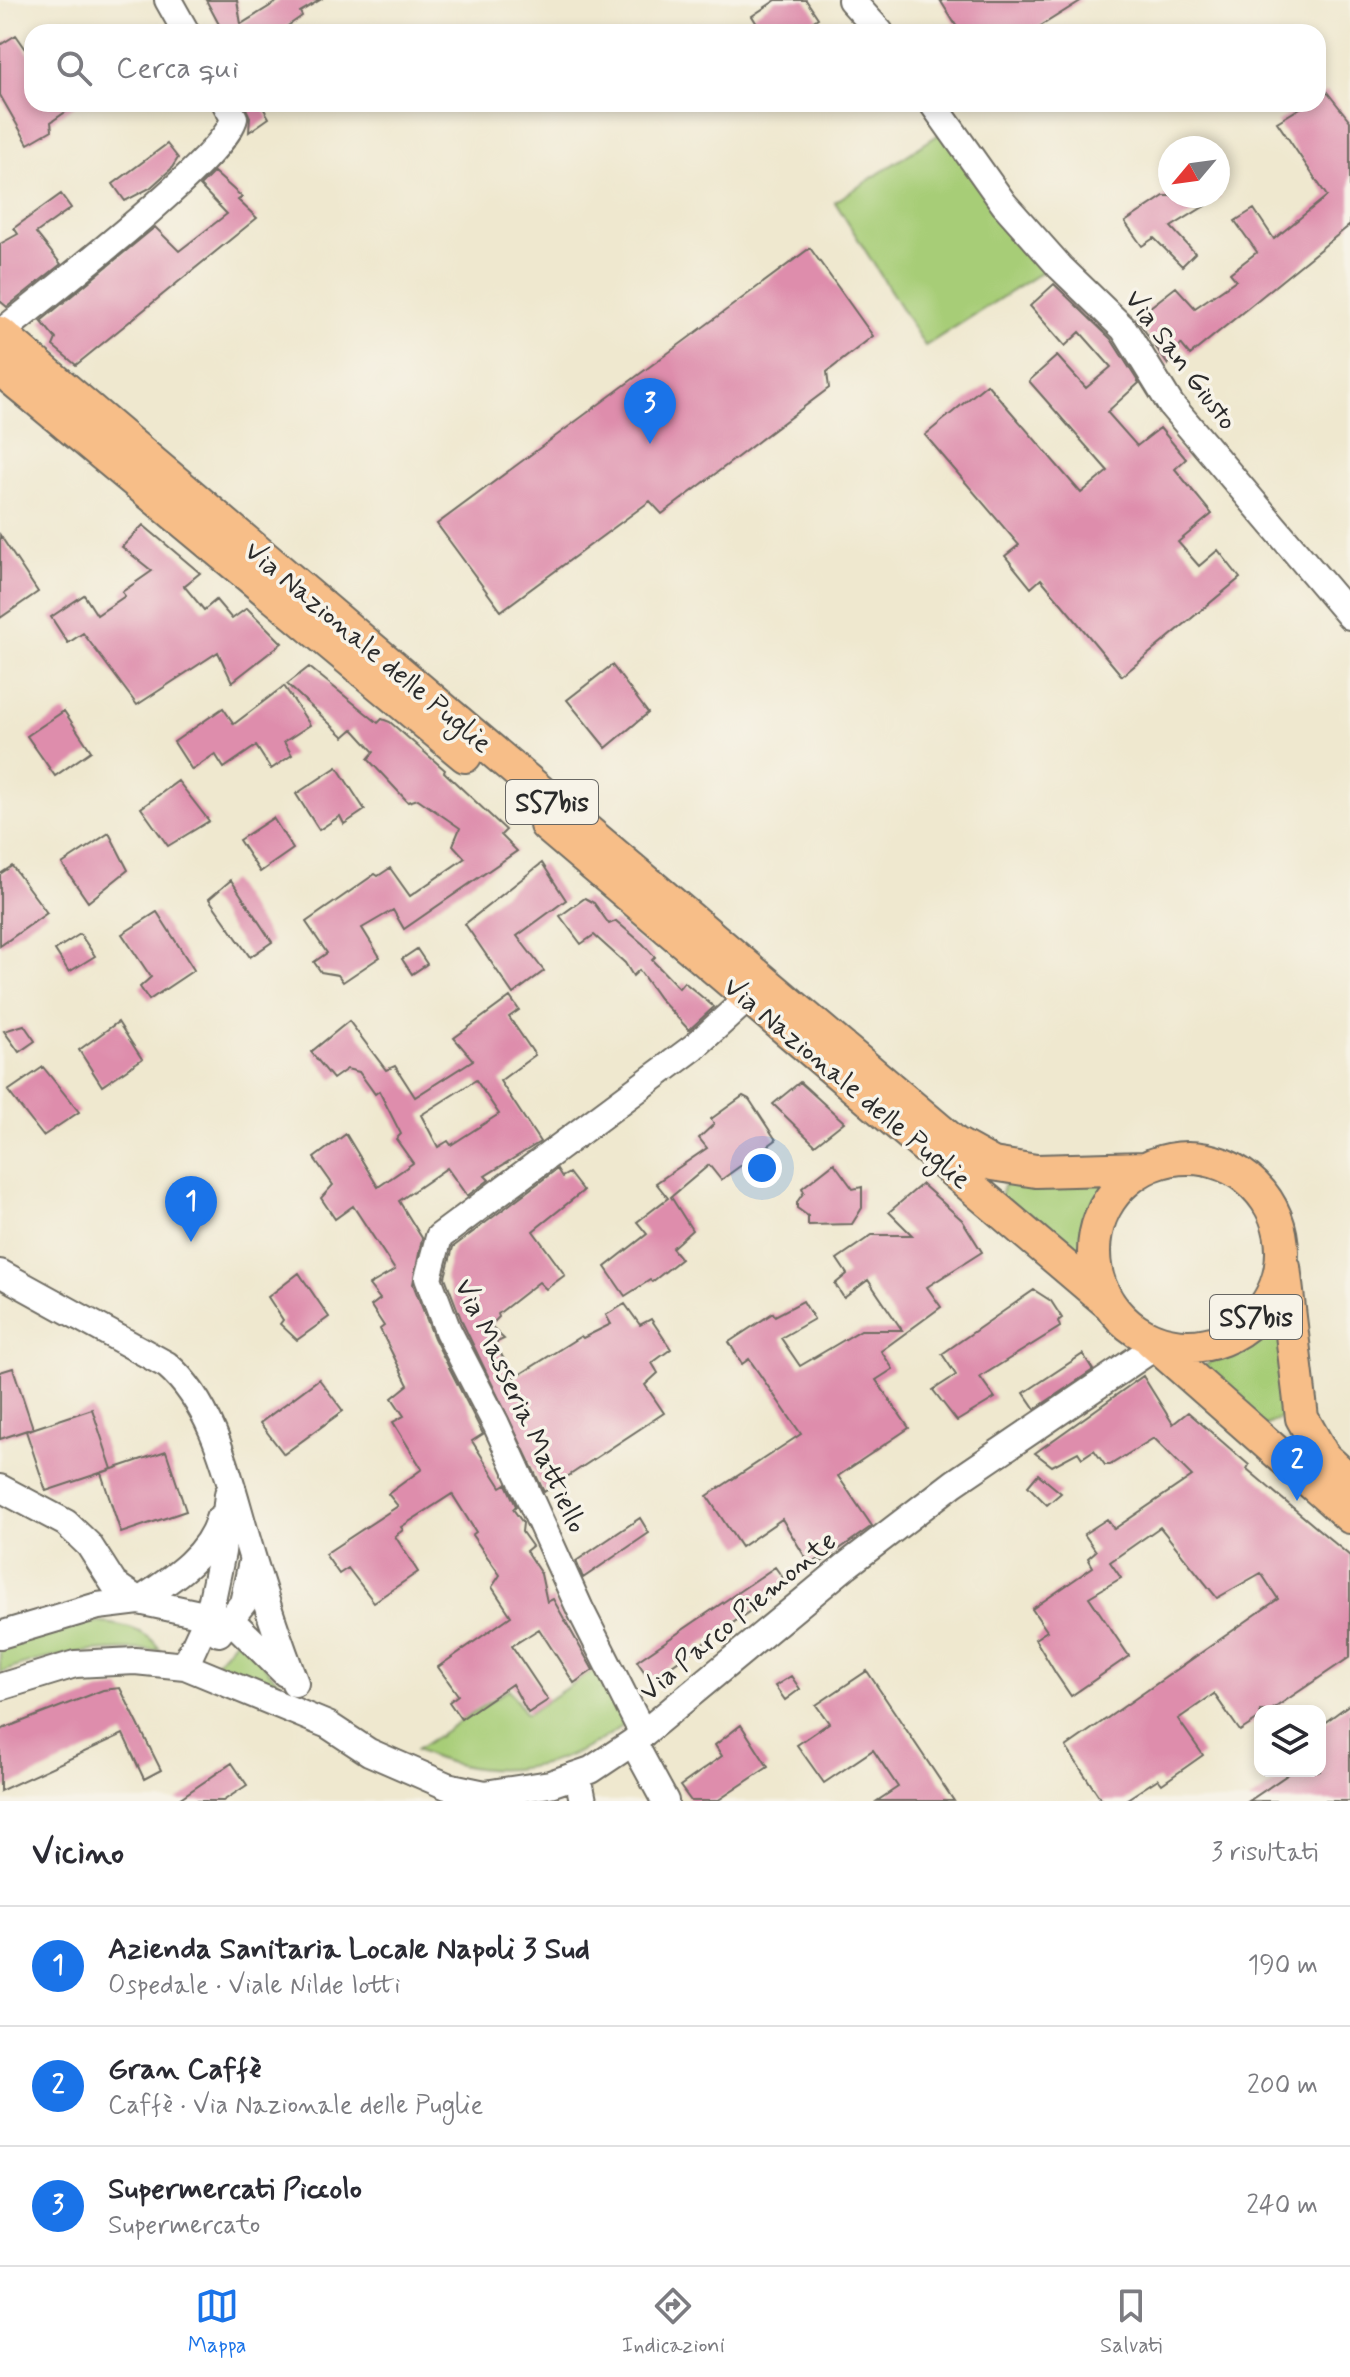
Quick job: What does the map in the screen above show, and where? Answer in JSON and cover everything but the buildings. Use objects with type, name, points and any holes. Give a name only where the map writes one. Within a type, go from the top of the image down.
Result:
[{"type":"main road","name":"Via Nazionale delle Puglie","points":[[0,333],[955,1143],[993,1164],[1036,1171],[1145,1168],[1173,1159],[1203,1158],[1231,1167],[1255,1184],[1272,1208],[1282,1237],[1302,1418],[1324,1457],[1350,1481]]},
{"type":"main road","name":"Via Nazionale delle Puglie","points":[[0,369],[749,997],[1107,1302],[1126,1325],[1154,1343],[1350,1517]]},
{"type":"main road","name":"Via Nazionale delle Puglie","points":[[1107,1302],[1097,1272],[1095,1242],[1103,1212],[1121,1186],[1145,1168]]},
{"type":"main road","name":"Via Nazionale delle Puglie","points":[[1154,1343],[1209,1344],[1235,1333],[1258,1316],[1278,1279],[1282,1237]]},
{"type":"street","points":[[168,0],[182,24]]},
{"type":"street","points":[[851,0],[873,24]]},
{"type":"street","points":[[0,333],[204,163],[232,129],[234,118],[231,112]]},
{"type":"street","name":"Via San Giusto","points":[[939,112],[1004,204],[1060,267],[1124,329],[1171,405],[1350,616]]},
{"type":"street","name":"Via Masseria Mattiello","points":[[665,1801],[503,1438],[448,1331],[428,1278],[439,1237],[694,1047],[749,997]]},
{"type":"street","points":[[0,1273],[167,1365],[186,1381],[217,1444],[295,1683]]},
{"type":"street","name":"Via Parco Piemonte","points":[[328,1725],[369,1752],[447,1786],[497,1793],[580,1788],[847,1565],[954,1483],[1154,1343]]},
{"type":"street","points":[[139,1601],[170,1580],[205,1548],[216,1531],[229,1483]]},
{"type":"street","points":[[220,1617],[229,1483]]},
{"type":"street","points":[[0,1488],[66,1523],[89,1545],[114,1584],[139,1601]]},
{"type":"street","points":[[185,1666],[220,1617],[247,1593],[253,1559]]},
{"type":"street","points":[[0,1635],[98,1606],[139,1601],[220,1617],[267,1652],[328,1725]]},
{"type":"street","points":[[0,1687],[75,1664],[135,1661],[185,1666],[328,1725]]},
{"type":"green space","points":[[944,131],[1048,268],[925,346],[835,202]]},
{"type":"green space","points":[[1119,1176],[1103,1197],[1092,1220],[1087,1245],[1087,1272],[999,1202],[1006,1178]]},
{"type":"green space","points":[[1276,1308],[1291,1413],[1263,1427],[1198,1370],[1252,1333]]},
{"type":"green space","points":[[87,1622],[137,1631],[160,1650],[78,1653],[39,1660],[0,1673],[0,1648]]},
{"type":"green space","points":[[239,1635],[289,1695],[219,1664],[217,1661]]},
{"type":"green space","points":[[596,1668],[628,1722],[578,1752],[526,1768],[499,1769],[444,1761],[416,1750],[509,1689],[526,1715]]},
{"type":"place","name":"Supermercati Piccolo","points":[[650,444]]},
{"type":"place","name":"Azienda Sanitaria Locale Napoli 3 Sud","points":[[191,1242]]},
{"type":"place","name":"Gran Caffè","points":[[1297,1501]]}]
